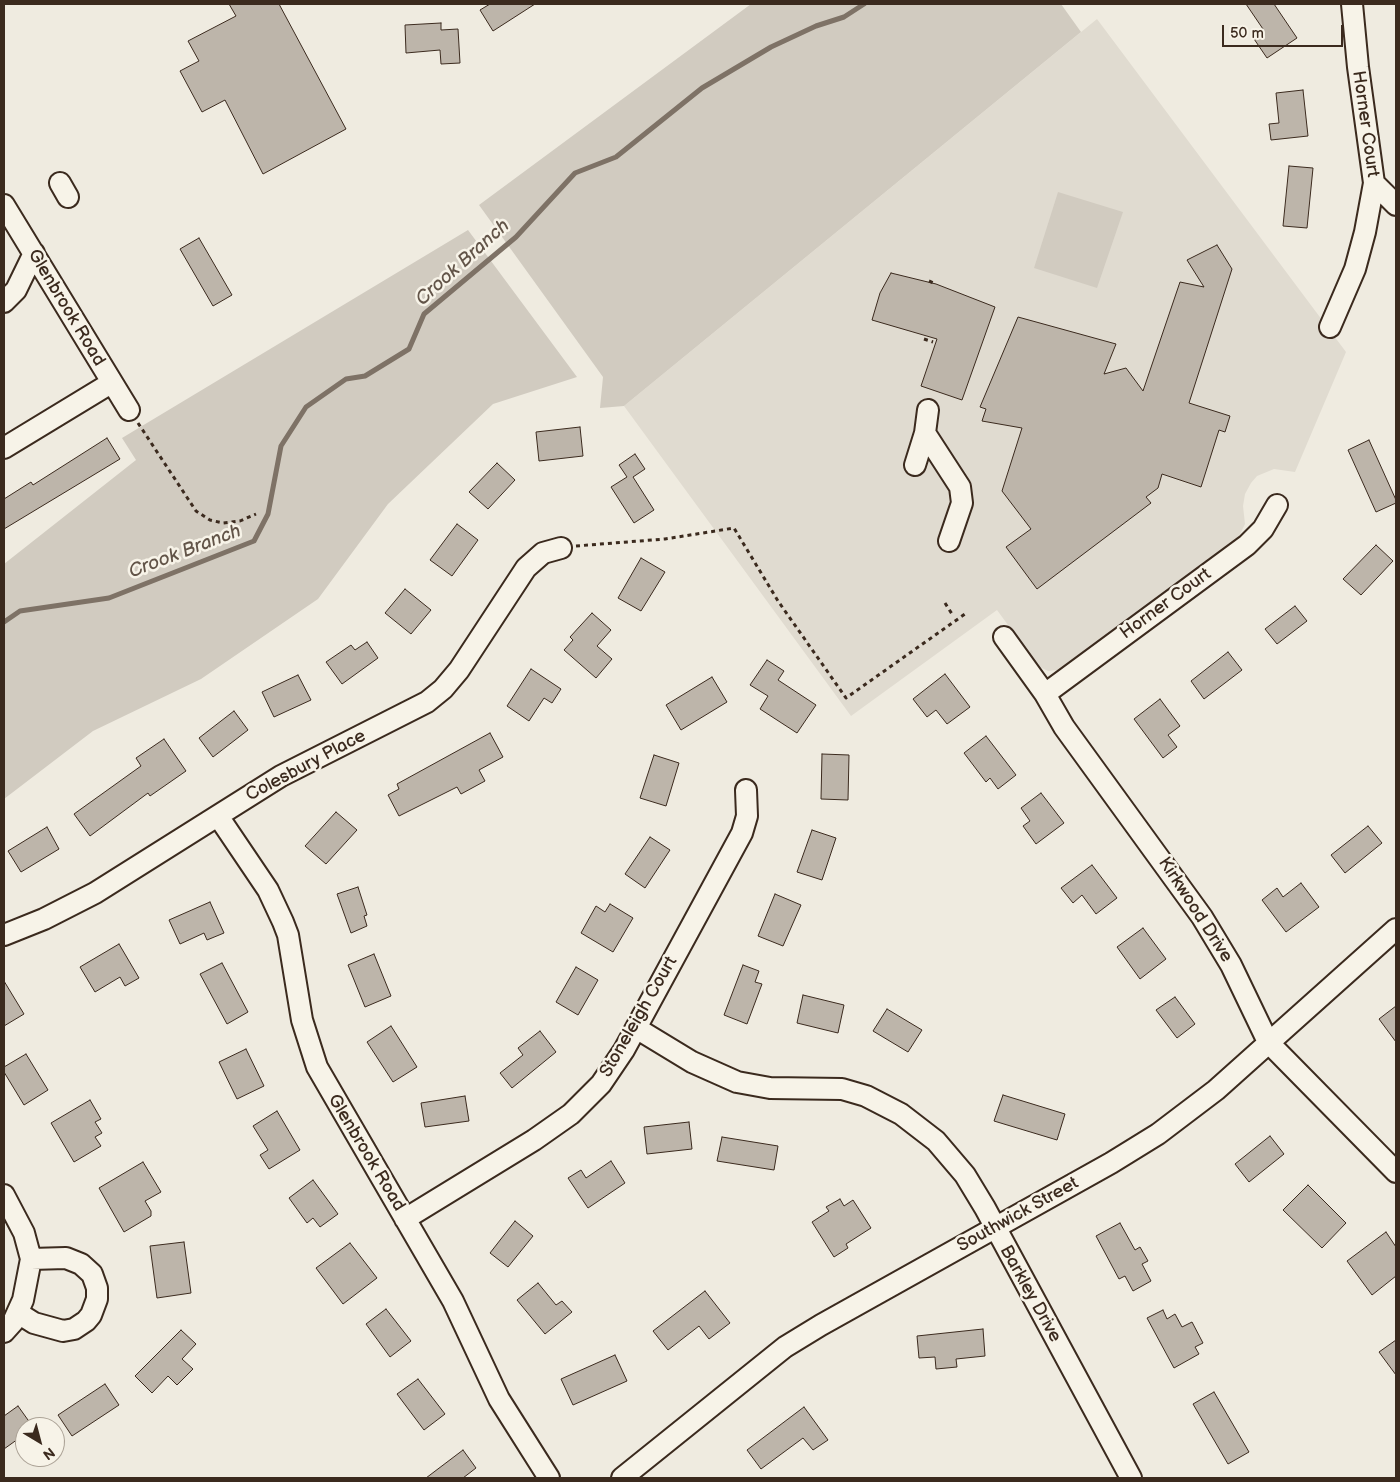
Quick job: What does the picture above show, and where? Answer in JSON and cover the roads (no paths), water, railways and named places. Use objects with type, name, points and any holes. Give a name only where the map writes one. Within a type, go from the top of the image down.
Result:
[{"type":"street","name":"Horner Court","points":[[1330,327],[1355,269],[1365,232],[1374,183],[1358,67],[1352,4]]},
{"type":"street","points":[[1374,183],[1396,205]]},
{"type":"street","name":"Glenbrook Road","points":[[4,205],[129,410]]},
{"type":"street","points":[[4,302],[16,290],[34,253]]},
{"type":"street","points":[[4,448],[111,383]]},
{"type":"street","points":[[915,465],[925,433],[928,410]]},
{"type":"street","points":[[925,433],[960,487],[962,504],[949,541]]},
{"type":"street","name":"Horner Court","points":[[1044,694],[1248,544],[1263,529],[1278,505]]},
{"type":"street","name":"Colesbury Place","points":[[4,935],[44,919],[95,893],[281,776],[411,711],[432,698],[443,689],[459,670],[526,568],[543,553],[561,548]]},
{"type":"street","name":"Kirkwood Drive","points":[[1004,637],[1044,694],[1064,727],[1202,917],[1231,965],[1268,1042],[1396,1172]]},
{"type":"street","name":"Stoneleigh Court","points":[[405,1218],[534,1140],[571,1114],[600,1084],[624,1050],[742,833],[747,816],[746,790]]},
{"type":"street","name":"Glenbrook Road","points":[[218,816],[268,890],[283,922],[288,935],[302,1020],[317,1067],[453,1301],[499,1399],[549,1478]]},
{"type":"street","name":"Southwick Street","points":[[622,1478],[785,1348],[994,1227],[1111,1163],[1158,1134],[1216,1090],[1396,928]]},
{"type":"street","name":"Barkley Drive","points":[[636,1028],[692,1062],[737,1082],[770,1088],[842,1089],[887,1105],[920,1127],[951,1157],[965,1175],[1130,1478]]},
{"type":"street","points":[[4,1195],[24,1234],[31,1259],[23,1300],[18,1313],[4,1332]]},
{"type":"street","points":[[18,1313],[34,1323],[63,1331],[74,1329],[86,1321],[91,1315],[97,1299],[97,1288],[92,1274],[82,1264],[66,1258],[31,1259]]},
{"type":"waterway","name":"Crook Branch","points":[[4,622],[20,611],[109,598],[254,541],[268,514],[281,446],[306,407],[346,379],[365,376],[409,349],[424,314],[516,237],[575,173],[616,157],[702,88],[771,47],[816,26],[844,17],[864,4]]}]
